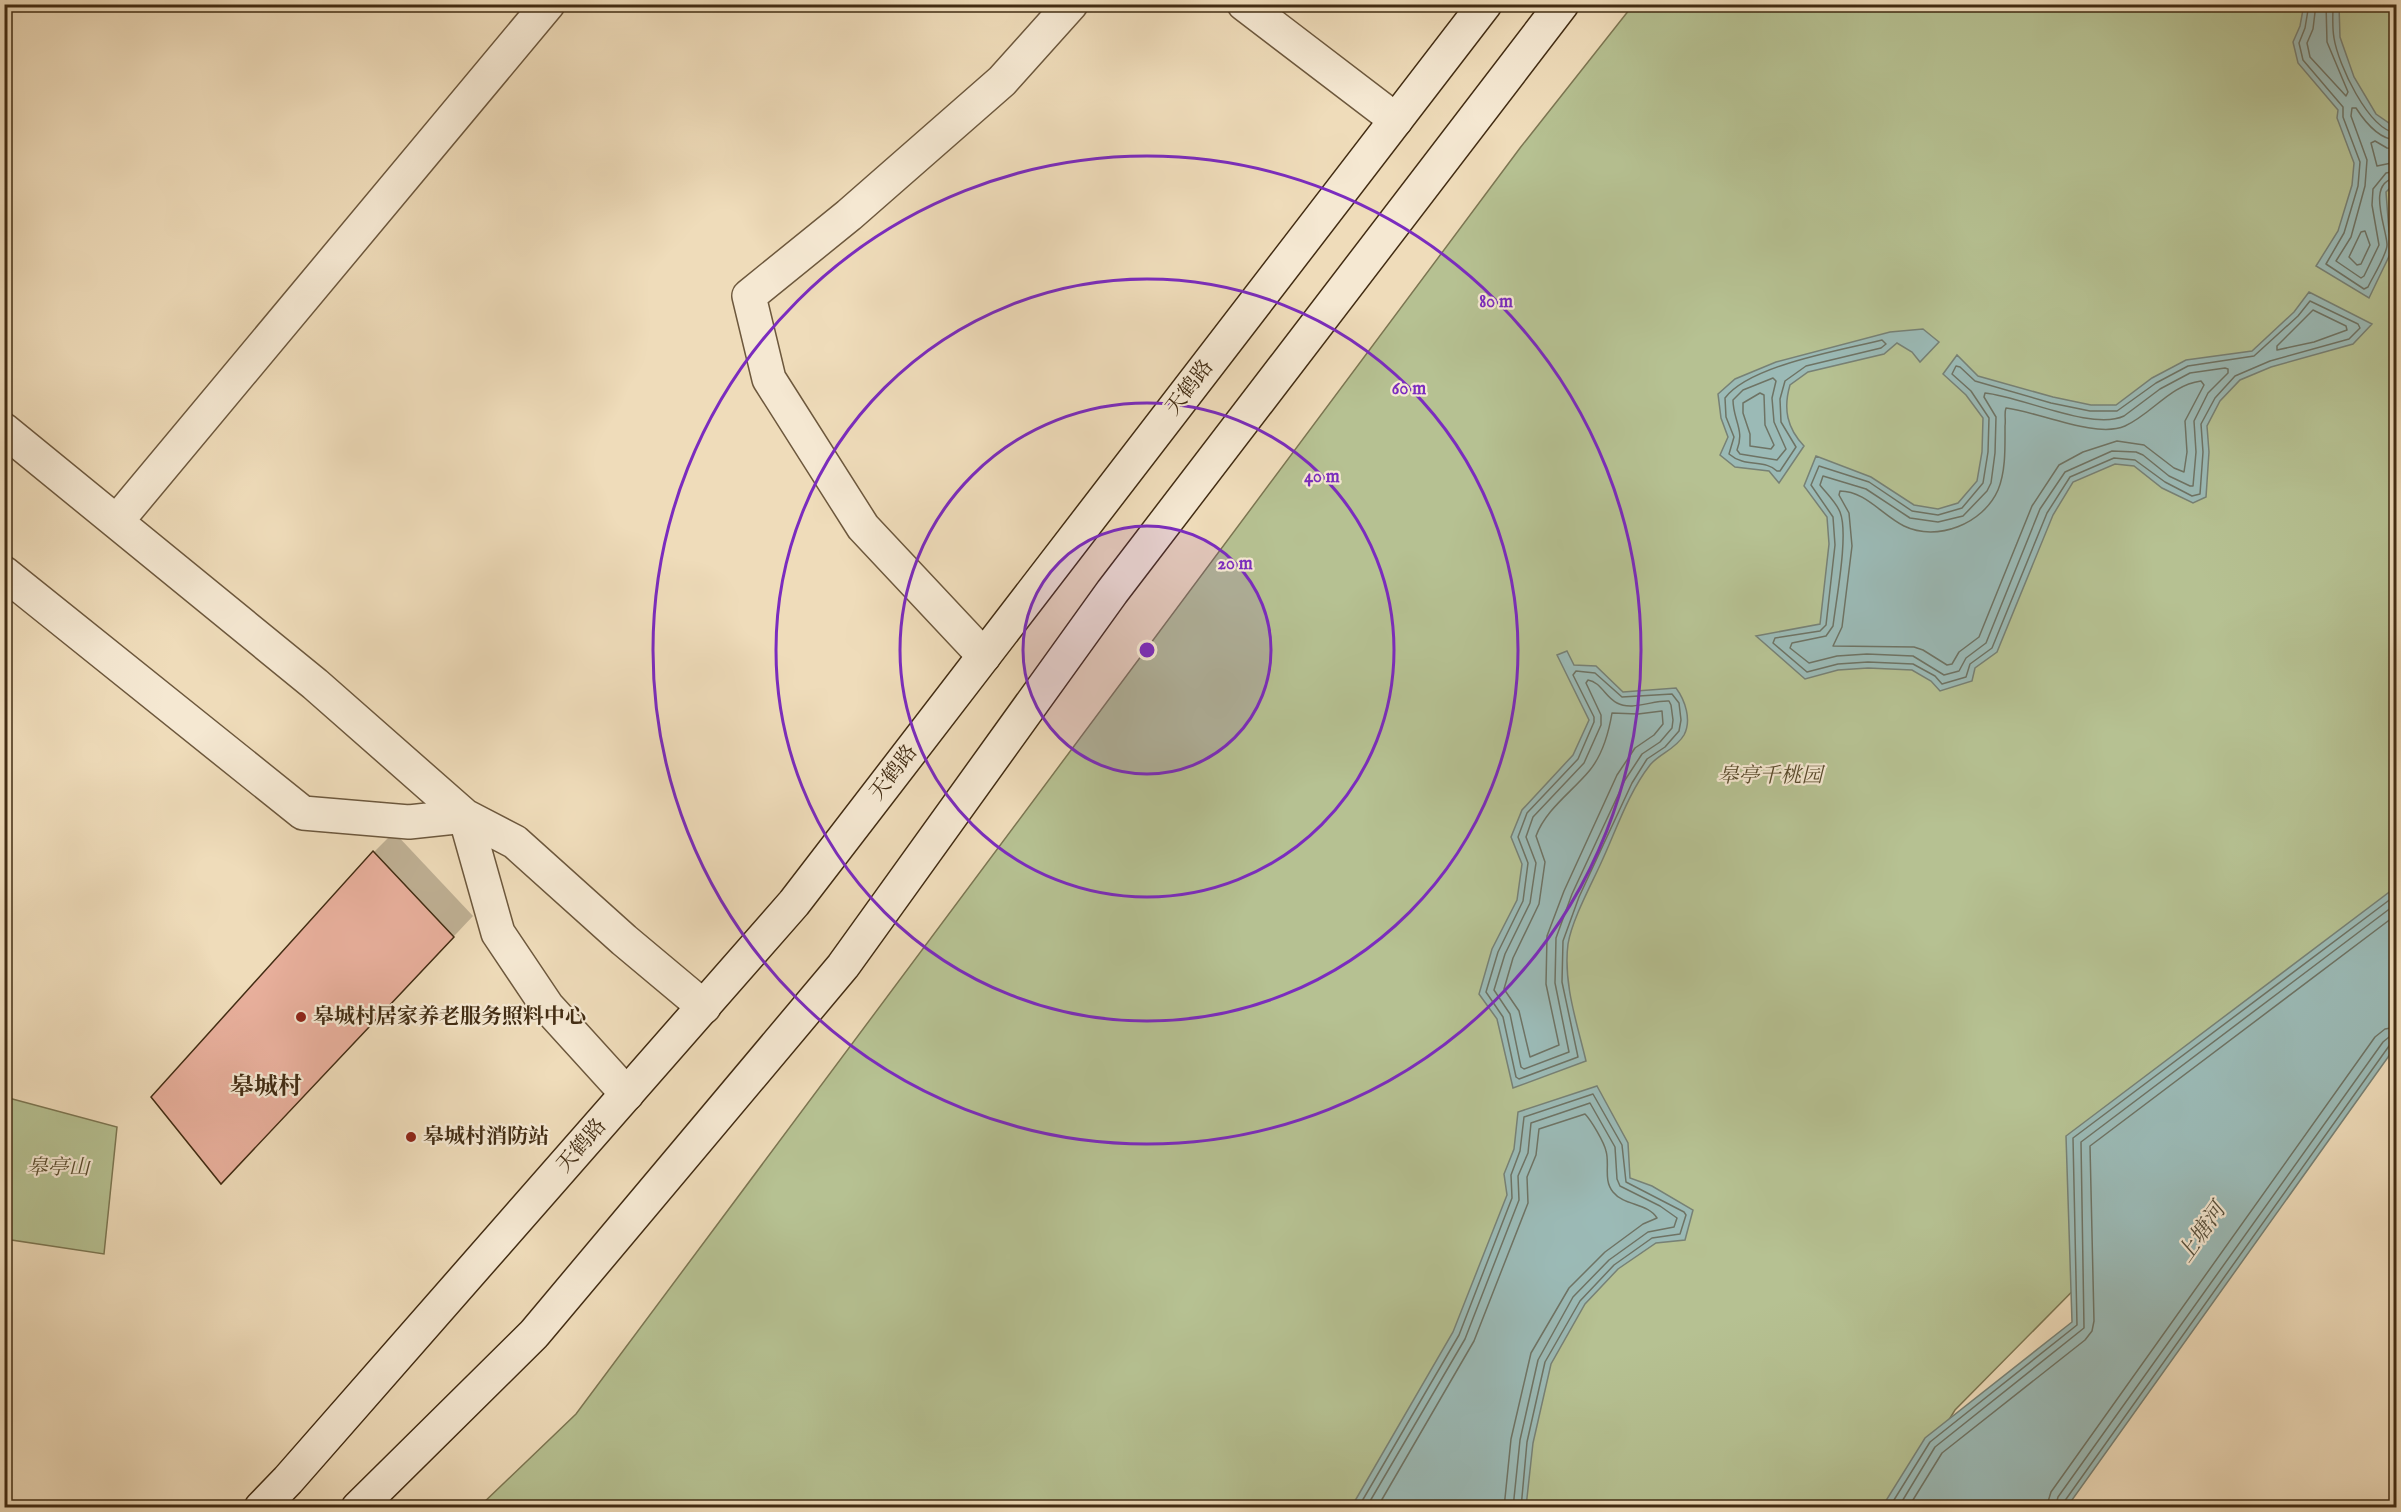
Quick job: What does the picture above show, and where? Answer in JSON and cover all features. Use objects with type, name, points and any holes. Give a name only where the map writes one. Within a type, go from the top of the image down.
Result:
[{"type":"main road","points":[[117,521],[548,4]]},
{"type":"main road","points":[[984,656],[863,527],[769,379],[749,296],[849,215],[1002,81],[1071,4]]},
{"type":"main road","points":[[1244,4],[1396,120]]},
{"type":"main road","name":"天鹤路","points":[[261,1508],[794,903],[1485,4]]},
{"type":"main road","points":[[358,1508],[534,1334],[843,966],[1112,592],[1562,4]]},
{"type":"main road","points":[[4,430],[315,684],[465,816],[515,842],[624,940],[704,1007]]},
{"type":"main road","points":[[4,573],[303,813],[409,822],[465,816]]},
{"type":"main road","points":[[465,816],[498,933],[547,1005],[627,1094]]},
{"type":"green space","name":"皋亭千桃园","points":[[1633,5],[2396,5],[2396,892],[2204,1158],[1955,1410],[1895,1507],[478,1508],[576,1414],[1520,148]]},
{"type":"green space","name":"皋亭山","points":[[5,1097],[117,1127],[104,1254],[5,1239]]},
{"type":"water","points":[[2304,4],[2339,5],[2340,37],[2354,77],[2376,114],[2396,128],[2396,182],[2386,192],[2389,231],[2394,246],[2369,298],[2316,266],[2338,231],[2352,185],[2354,163],[2337,118],[2338,110],[2298,63],[2293,42],[2300,26]]},
{"type":"water","points":[[2309,292],[2372,324],[2353,344],[2271,367],[2240,380],[2220,401],[2207,426],[2209,452],[2206,497],[2193,503],[2162,488],[2134,466],[2115,464],[2073,482],[2053,515],[1997,652],[1975,668],[1972,681],[1940,691],[1931,681],[1912,670],[1868,668],[1838,670],[1805,679],[1756,636],[1820,624],[1829,544],[1827,517],[1804,486],[1816,456],[1871,477],[1914,505],[1938,509],[1958,503],[1977,481],[1982,452],[1983,418],[1966,395],[1943,374],[1957,355],[1978,376],[2091,405],[2116,405],[2152,378],[2186,360],[2252,351],[2294,312]]},
{"type":"water","points":[[1923,329],[1939,342],[1920,362],[1912,352],[1897,343],[1884,354],[1808,372],[1790,385],[1787,402],[1788,418],[1804,446],[1779,483],[1769,471],[1735,467],[1720,455],[1728,437],[1721,418],[1718,394],[1735,379],[1776,362],[1890,332]]},
{"type":"water","points":[[1567,651],[1574,665],[1596,666],[1623,692],[1676,688],[1685,704],[1687,723],[1681,740],[1650,765],[1635,788],[1573,924],[1568,944],[1567,973],[1586,1061],[1513,1088],[1497,1019],[1479,994],[1492,949],[1517,900],[1522,864],[1511,837],[1522,810],[1573,755],[1589,720],[1557,655]]},
{"type":"water","name":"上塘河","points":[[2396,887],[2396,1046],[2067,1507],[1882,1507],[1925,1438],[2072,1322],[2066,1136]]},
{"type":"water","points":[[1597,1086],[1628,1143],[1630,1178],[1652,1186],[1693,1210],[1685,1240],[1656,1243],[1618,1269],[1585,1304],[1551,1364],[1533,1443],[1526,1507],[1348,1507],[1352,1506],[1453,1332],[1507,1195],[1504,1174],[1514,1149],[1518,1112]]},
{"type":"building","name":"皋城村居家养老服务照料中心","points":[[373,851],[454,937],[221,1184],[151,1097]]},
{"type":"place","name":"皋城村居家养老服务照料中心","points":[[301,1017]]},
{"type":"place","name":"皋城村消防站","points":[[411,1137]]},
{"type":"district","name":"皋城村","points":[[266,1087]]}]
